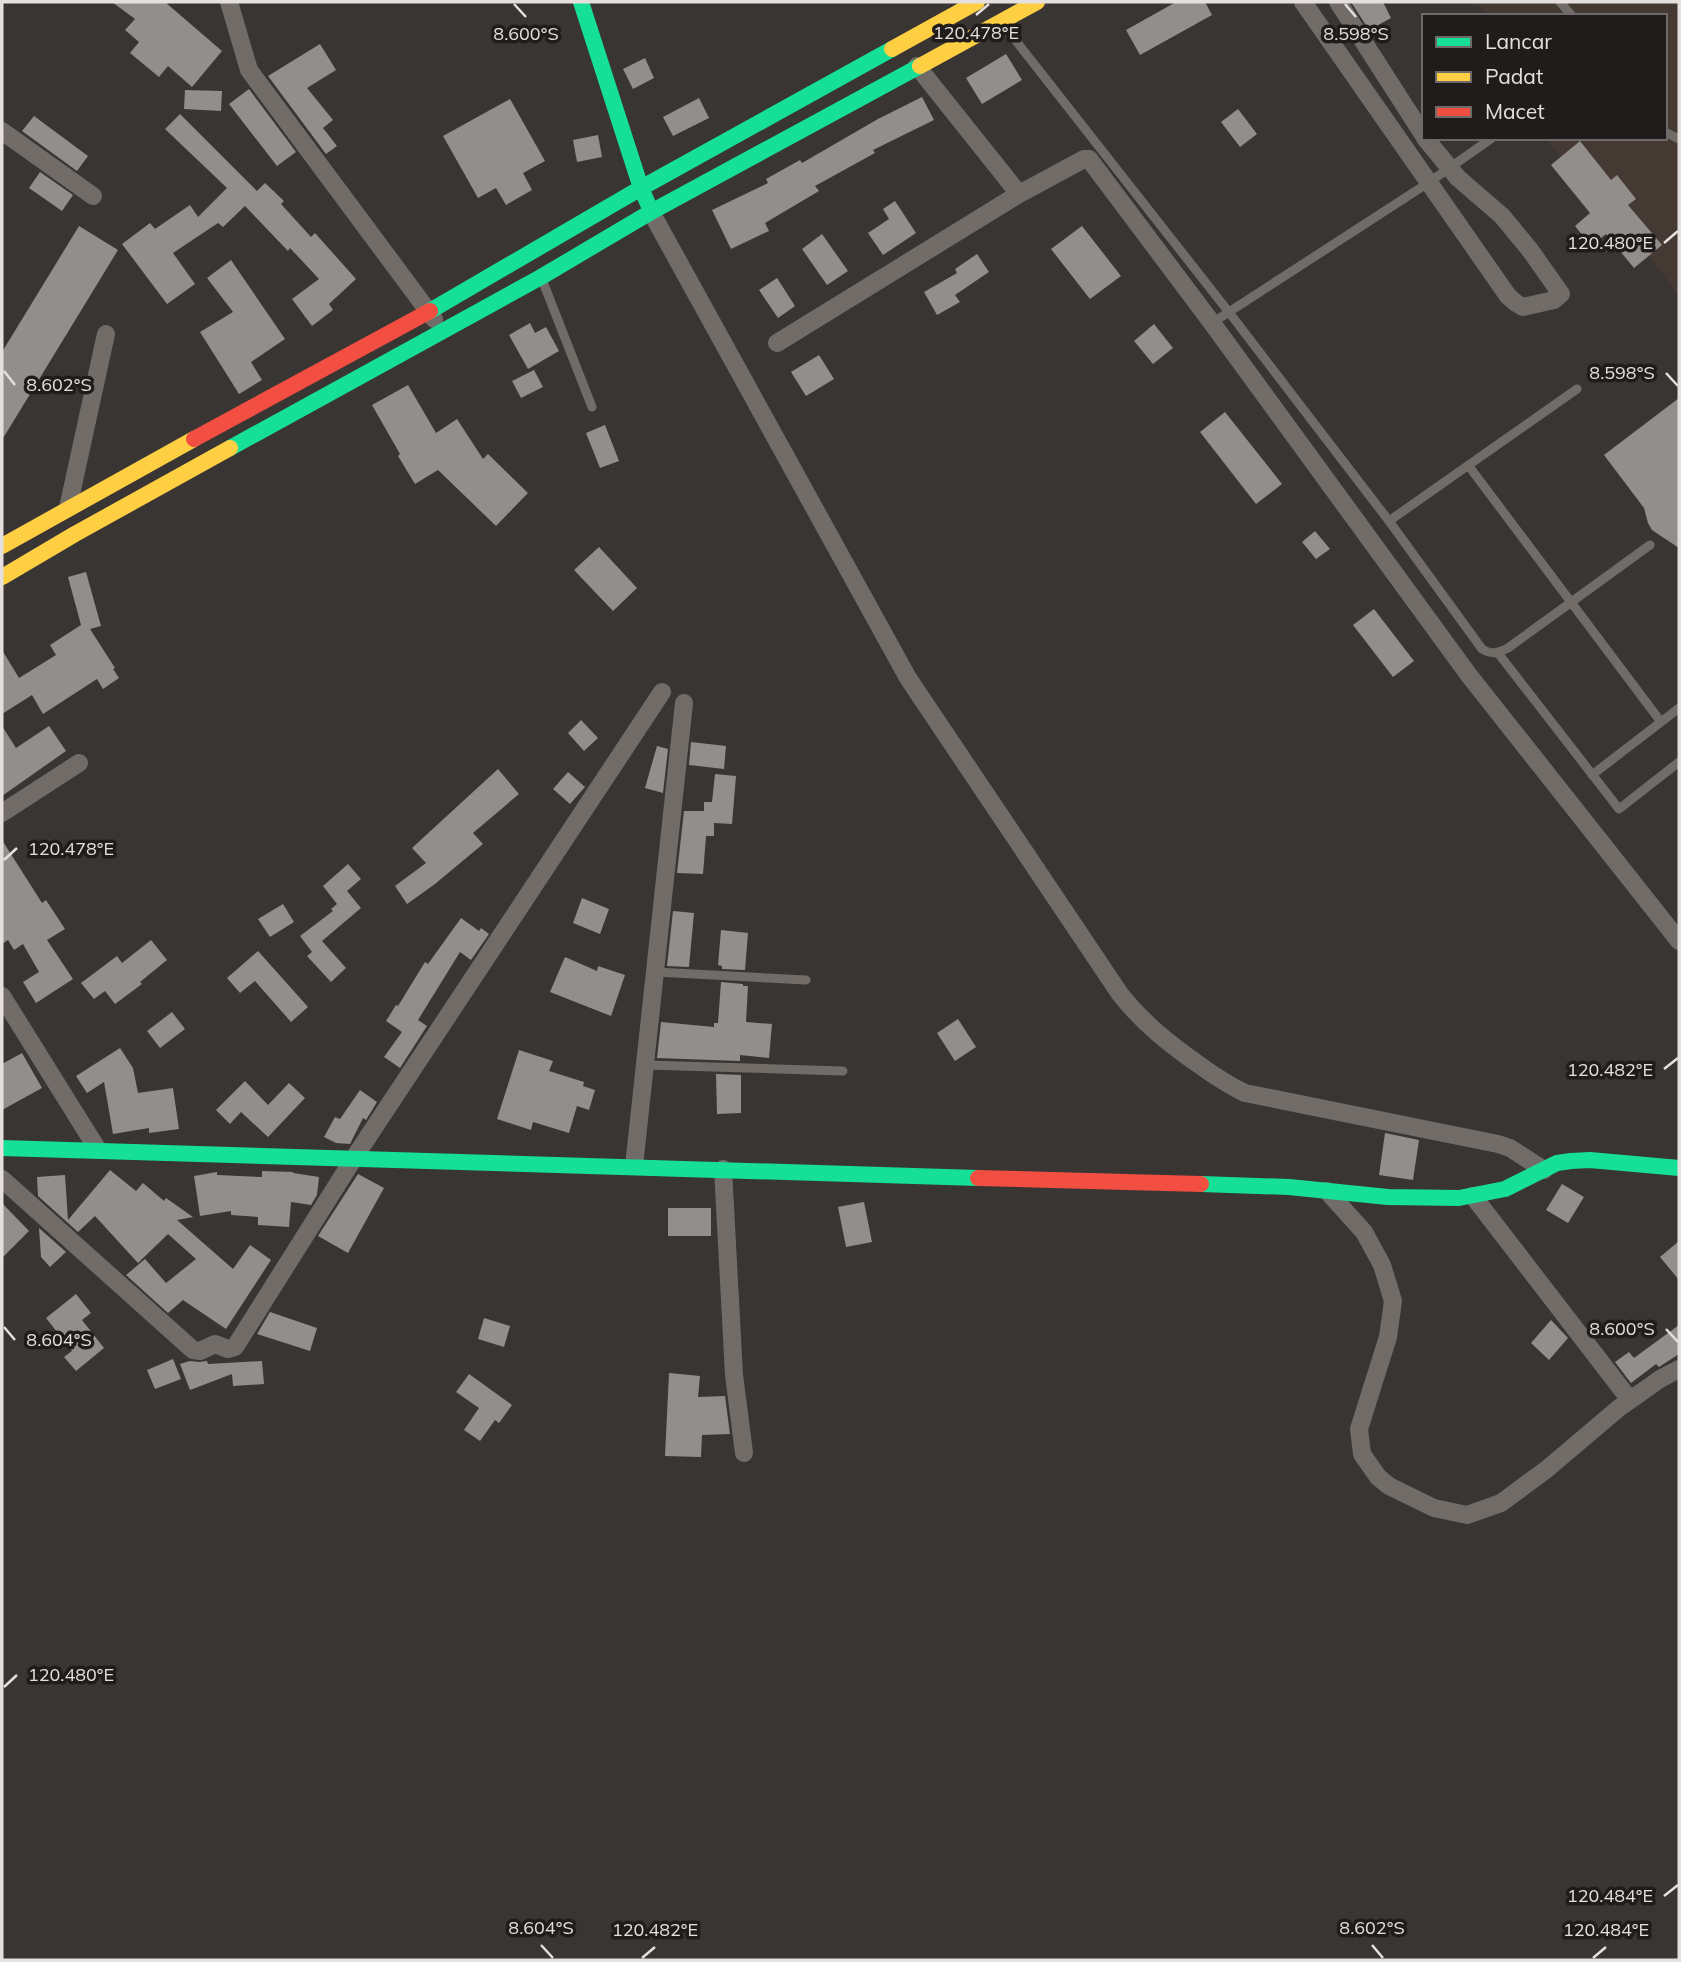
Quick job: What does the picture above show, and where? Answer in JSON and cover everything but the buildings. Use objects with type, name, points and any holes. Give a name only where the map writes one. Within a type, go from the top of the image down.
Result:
[{"type":"main road","points":[[580,2],[651,212]]},
{"type":"main road","points":[[2,546],[429,312],[784,108],[988,10],[1037,2]]},
{"type":"main road","points":[[2,577],[541,277],[651,212],[917,66],[988,10]]},
{"type":"main road","points":[[2,1148],[1289,1187],[1388,1197],[1459,1198],[1505,1189],[1557,1163],[1590,1160],[1679,1168]]},
{"type":"street","points":[[229,2],[249,71],[443,330]]},
{"type":"street","points":[[1303,2],[1508,296],[1523,307],[1554,300],[1561,294],[1530,250],[1502,216],[1458,178],[1427,140]]},
{"type":"street","points":[[1338,2],[1422,134]]},
{"type":"street","points":[[917,66],[1019,194]]},
{"type":"street","points":[[784,108],[798,132]]},
{"type":"street","points":[[2,131],[93,196]]},
{"type":"street","points":[[777,343],[1019,194],[1088,159],[1212,323],[1468,674],[1679,941]]},
{"type":"street","points":[[651,212],[908,678],[1133,1010],[1163,1039],[1245,1093],[1498,1144],[1510,1148],[1544,1170]]},
{"type":"street","points":[[68,508],[106,334]]},
{"type":"street","points":[[2,1179],[197,1352],[215,1344],[228,1349],[235,1347],[354,1158],[662,692]]},
{"type":"street","points":[[634,1166],[684,703]]},
{"type":"street","points":[[2,813],[79,763]]},
{"type":"street","points":[[2,996],[98,1150]]},
{"type":"street","points":[[723,1169],[734,1376],[744,1453]]},
{"type":"street","points":[[1327,1191],[1364,1232],[1382,1265],[1394,1301],[1388,1337],[1359,1429],[1363,1454],[1378,1477],[1390,1486],[1434,1508],[1467,1515],[1501,1503],[1630,1400],[1679,1368]]},
{"type":"street","points":[[1473,1196],[1630,1400]]},
{"type":"lane","points":[[988,10],[1228,312],[1482,649],[1490,654],[1508,648],[1650,545]]},
{"type":"lane","points":[[1212,323],[1428,183],[1489,140]]},
{"type":"lane","points":[[541,277],[592,407]]},
{"type":"lane","points":[[1388,521],[1577,389]]},
{"type":"lane","points":[[1468,465],[1661,722]]},
{"type":"lane","points":[[1498,653],[1619,809],[1679,762]]},
{"type":"lane","points":[[1592,775],[1679,708]]},
{"type":"lane","points":[[656,972],[806,980]]},
{"type":"lane","points":[[646,1065],[843,1071]]},
{"type":"shaded area","points":[[1477,2],[1679,2],[1679,296],[1649,256],[1634,268],[1606,234],[1591,246],[1575,226],[1590,213],[1551,165],[1560,157],[1547,140],[1667,140],[1667,14],[1484,13]]},
{"type":"traffic: fast","points":[[581,2],[648,204]]},
{"type":"traffic: fast","points":[[430,311],[641,188],[892,49]]},
{"type":"traffic: fast","points":[[230,448],[541,277],[651,212],[920,66]]},
{"type":"traffic: fast","points":[[2,1148],[978,1178]]},
{"type":"traffic: fast","points":[[1201,1184],[1289,1187],[1388,1197],[1459,1198],[1505,1189],[1557,1163],[1571,1161],[1590,1160],[1679,1168]]},
{"type":"traffic: slow","points":[[892,49],[977,2]]},
{"type":"traffic: slow","points":[[920,66],[1037,2]]},
{"type":"traffic: slow","points":[[2,546],[194,439]]},
{"type":"traffic: slow","points":[[2,577],[230,448]]},
{"type":"traffic: jam","points":[[194,439],[430,311]]},
{"type":"traffic: jam","points":[[978,1178],[1201,1184]]}]
